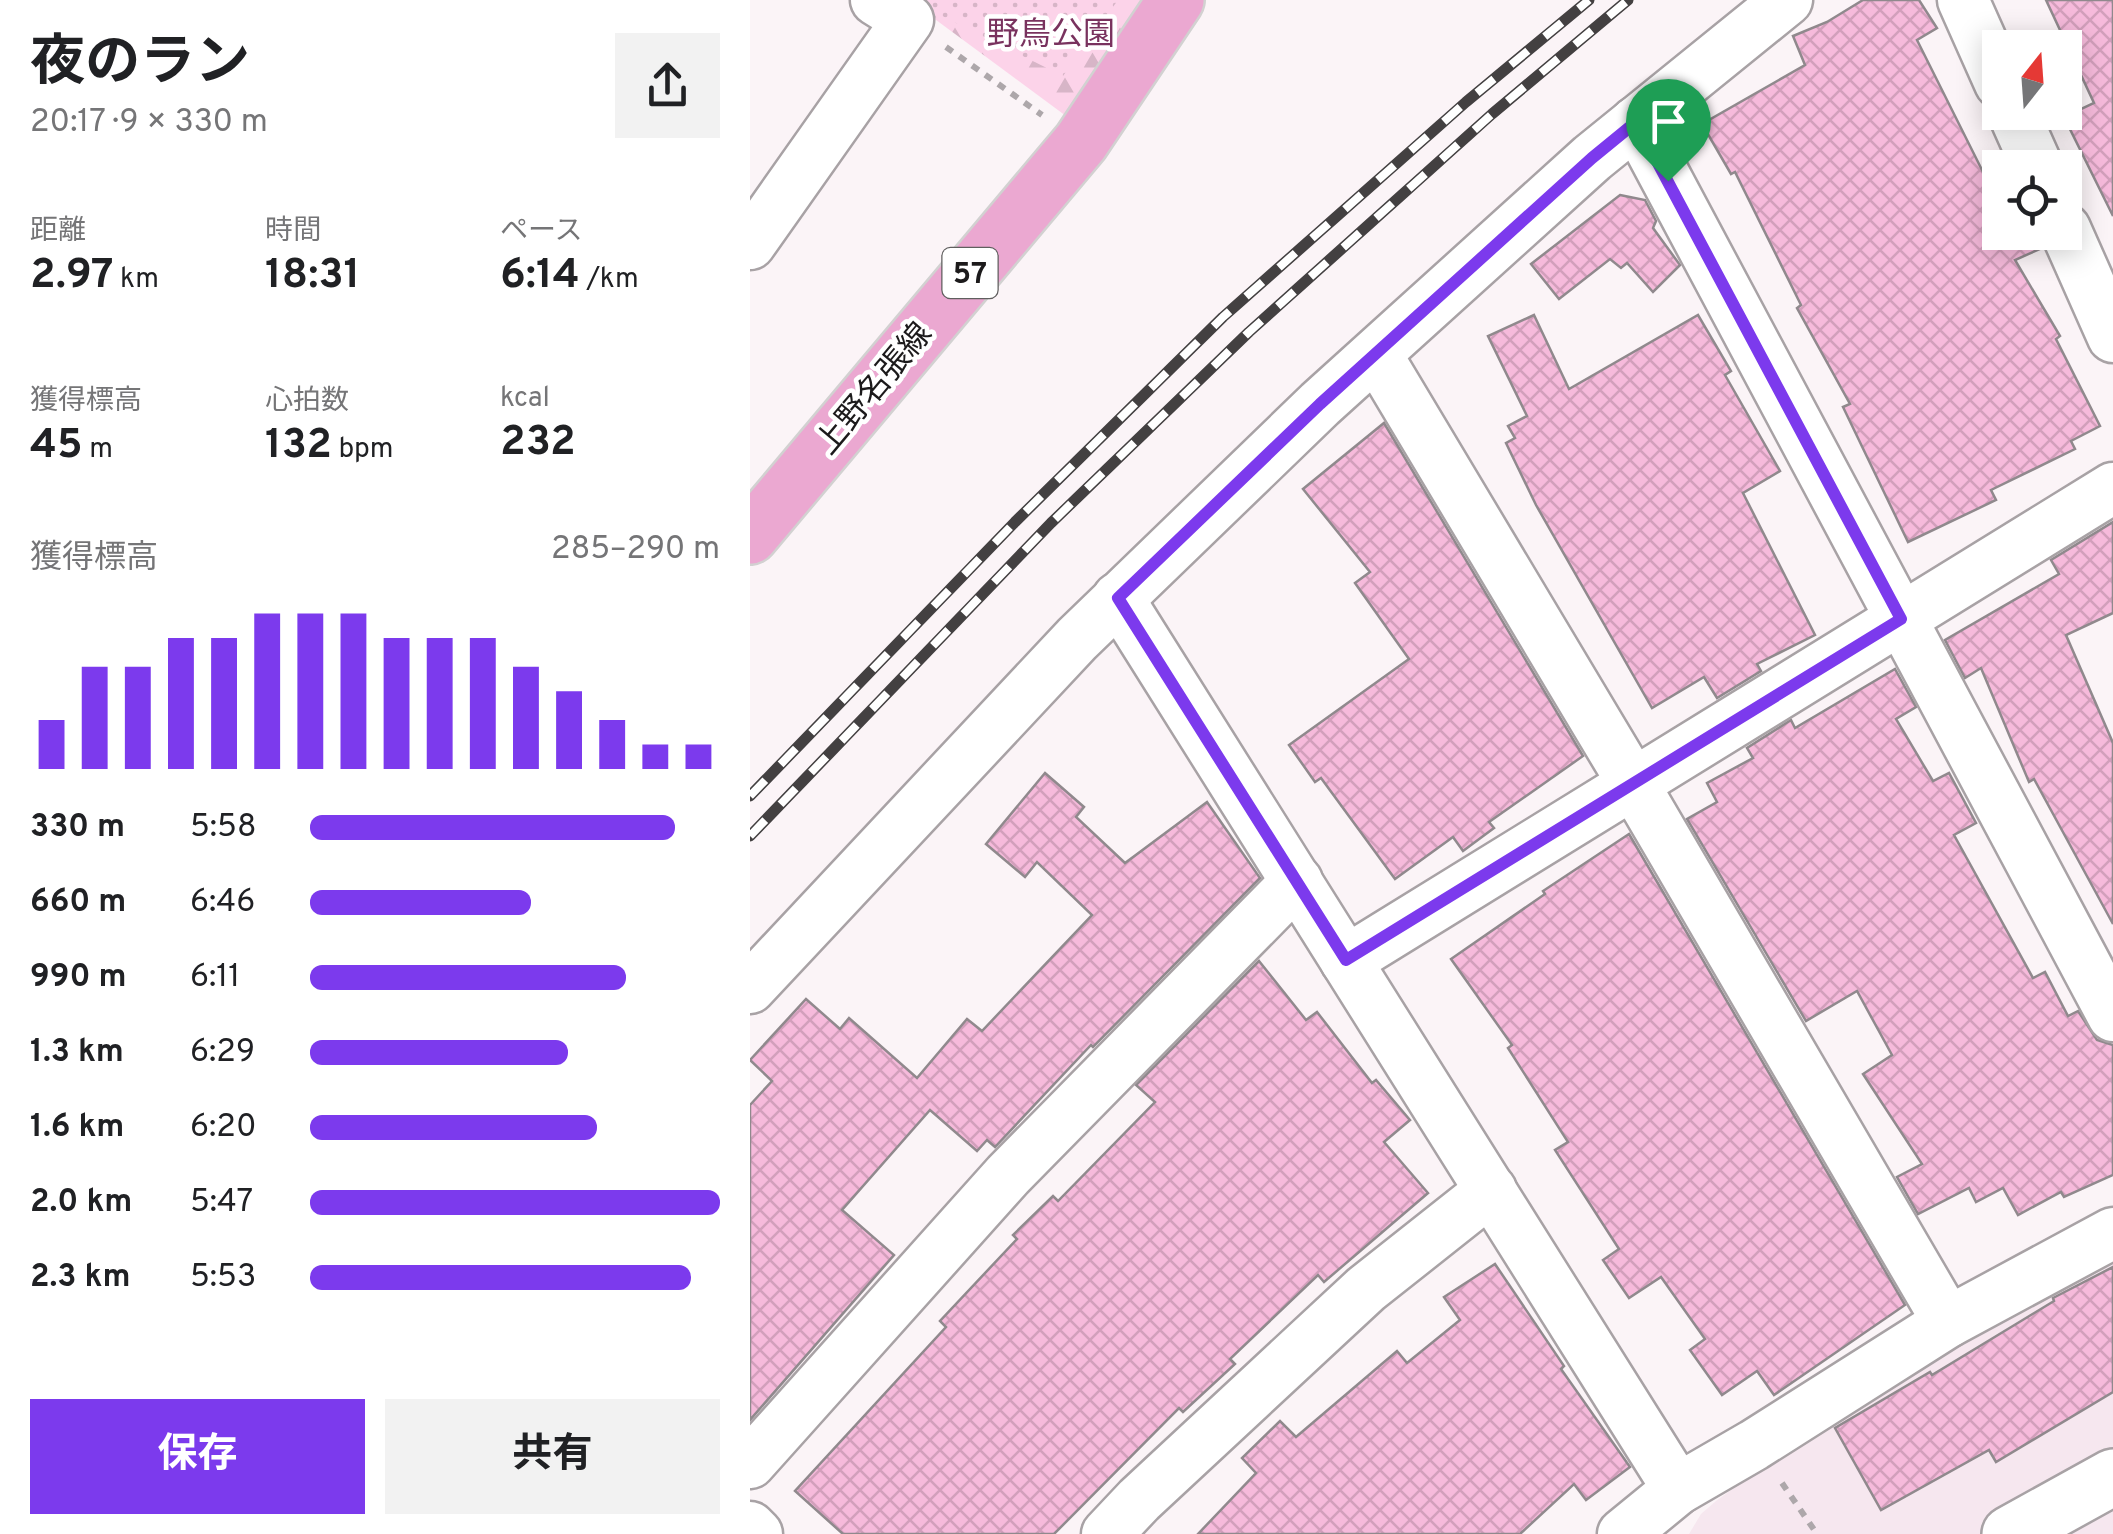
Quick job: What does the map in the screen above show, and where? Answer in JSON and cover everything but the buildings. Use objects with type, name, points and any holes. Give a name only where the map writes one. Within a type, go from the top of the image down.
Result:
[{"type":"main road","name":"上野名張線","points":[[750,536],[1081,142],[1176,0]]},
{"type":"street","points":[[750,988],[1118,598],[1376,354],[1592,158],[1786,0]]},
{"type":"street","points":[[1963,0],[1982,43]]},
{"type":"street","points":[[750,244],[892,10]]},
{"type":"street","points":[[1636,122],[2113,1016]]},
{"type":"street","points":[[2074,250],[2113,336]]},
{"type":"street","points":[[1376,354],[1948,1322]]},
{"type":"street","points":[[1346,960],[2113,488]]},
{"type":"street","points":[[1118,598],[1491,1190],[1669,1512]]},
{"type":"street","points":[[750,1464],[1008,1175],[1297,882]]},
{"type":"street","points":[[1107,1534],[1366,1288],[1491,1190]]},
{"type":"street","points":[[1623,1534],[1669,1512],[1754,1445],[1948,1322],[2113,1233]]},
{"type":"street","points":[[2010,1534],[2113,1477]]},
{"type":"street","points":[[750,1527],[757,1534]]},
{"type":"path","points":[[892,10],[1081,142]]},
{"type":"path","points":[[1754,1445],[1817,1534]]},
{"type":"shaded area","points":[[2113,1261],[2113,1534],[1689,1534],[1701,1514],[1716,1501],[1834,1415],[1955,1343]]},
{"type":"green space","points":[[909,0],[1145,0],[1066,116]]},
{"type":"green space","name":"野鳥公園","points":[[910,0],[1118,0],[1063,76]]},
{"type":"railway","points":[[750,796],[1015,522],[1223,317],[1466,102],[1589,0]]},
{"type":"railway","points":[[750,836],[1051,523],[1249,332],[1492,114],[1628,0]]},
{"type":"route","points":[[1636,122],[1668,181],[1901,619],[1346,960],[1118,598],[1320,404],[1636,122]]}]
